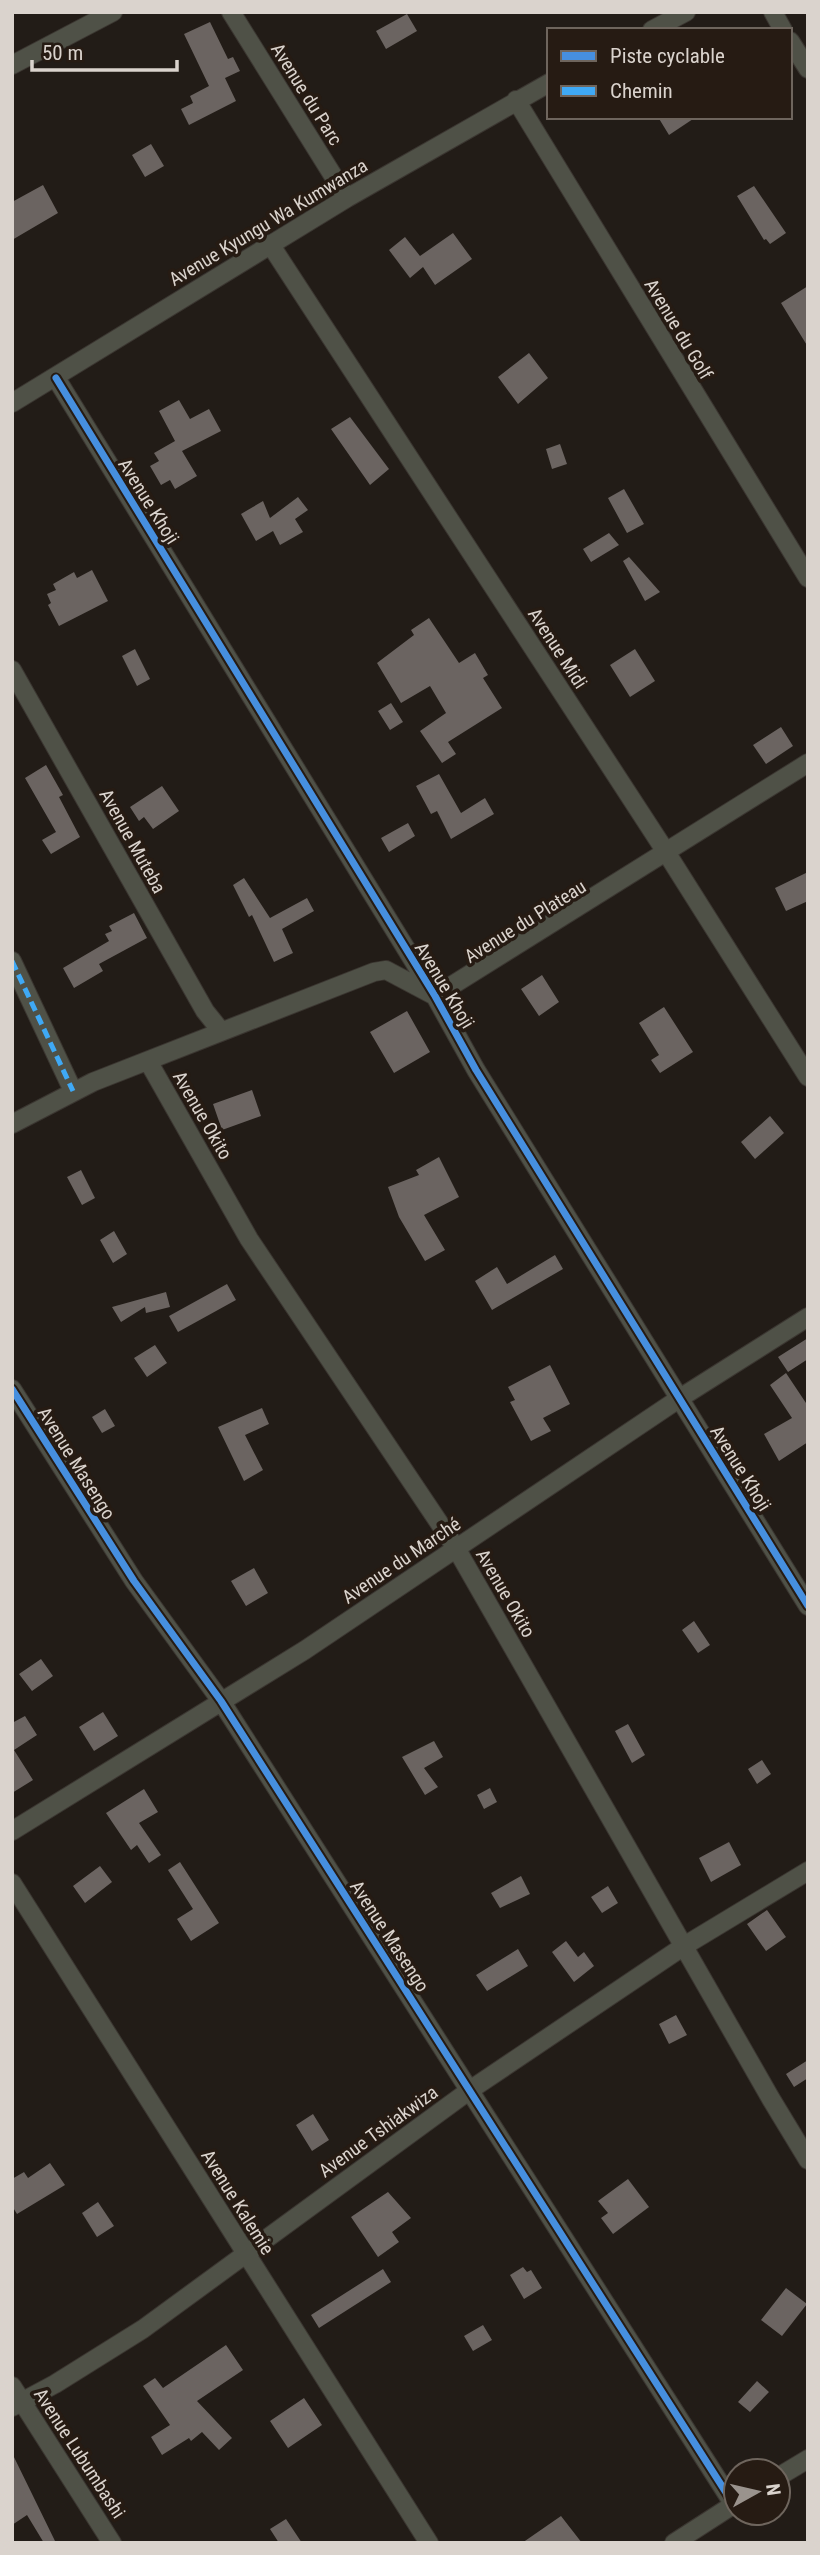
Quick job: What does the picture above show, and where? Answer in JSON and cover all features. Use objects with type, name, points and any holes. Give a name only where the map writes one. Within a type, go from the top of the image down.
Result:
[{"type":"street","points":[[12,65],[113,12]]},
{"type":"street","name":"Avenue du Parc","points":[[231,12],[347,198]]},
{"type":"street","points":[[656,28],[686,12]]},
{"type":"street","points":[[773,12],[782,28]]},
{"type":"street","points":[[792,44],[808,69]]},
{"type":"street","name":"Avenue Kyungu Wa Kumwanza","points":[[12,403],[347,198],[547,84]]},
{"type":"street","name":"Avenue du Golf","points":[[516,100],[808,578]]},
{"type":"street","name":"Avenue Midi","points":[[270,244],[666,852],[808,1077]]},
{"type":"street","name":"Avenue Khoji","points":[[56,378],[435,996],[483,1081],[808,1606]]},
{"type":"street","name":"Avenue Muteba","points":[[12,670],[205,1011],[221,1031]]},
{"type":"street","name":"Avenue du Plateau","points":[[435,996],[808,763]]},
{"type":"street","points":[[12,961],[73,1091]]},
{"type":"street","points":[[12,1124],[73,1091],[380,970],[386,970],[435,996]]},
{"type":"street","name":"Avenue Okito","points":[[148,1061],[249,1239],[456,1548],[808,2160]]},
{"type":"street","name":"Avenue du Marché","points":[[12,1831],[305,1650],[680,1398],[808,1317]]},
{"type":"street","name":"Avenue Masengo","points":[[12,1389],[134,1581],[221,1701],[722,2484]]},
{"type":"street","name":"Avenue Tshiakwiza","points":[[16,2398],[55,2384],[143,2329],[470,2090],[684,1946],[808,1871]]},
{"type":"street","name":"Avenue Kalemie","points":[[12,1883],[429,2543]]},
{"type":"street","name":"Avenue Lubumbashi","points":[[16,2398],[112,2543]]},
{"type":"street","points":[[674,2543],[722,2512]]},
{"type":"building","points":[[407,14],[417,31],[386,49],[376,31]]},
{"type":"building","points":[[210,22],[228,59],[233,57],[240,71],[225,78],[236,101],[189,125],[181,109],[193,103],[190,96],[209,86],[184,34]]},
{"type":"building","points":[[659,119],[693,119],[669,135]]},
{"type":"building","points":[[151,144],[164,166],[145,177],[132,155]]},
{"type":"building","points":[[43,185],[58,213],[12,240],[12,202]]},
{"type":"building","points":[[754,186],[786,233],[770,244],[764,240],[737,196]]},
{"type":"building","points":[[453,233],[472,259],[435,285],[423,267],[410,278],[389,250],[405,237],[420,256]]},
{"type":"building","points":[[808,286],[808,347],[781,303]]},
{"type":"building","points":[[529,353],[548,378],[518,404],[498,377]]},
{"type":"building","points":[[179,400],[190,419],[209,409],[221,431],[182,451],[197,476],[175,489],[170,480],[161,485],[150,466],[159,461],[154,453],[175,441],[159,411]]},
{"type":"building","points":[[350,417],[389,469],[370,485],[331,429]]},
{"type":"building","points":[[560,444],[567,464],[552,469],[546,449]]},
{"type":"building","points":[[624,489],[644,524],[627,533],[608,498]]},
{"type":"building","points":[[298,497],[308,510],[295,519],[303,532],[280,545],[273,531],[256,541],[241,514],[263,501],[270,518]]},
{"type":"building","points":[[609,533],[619,545],[591,562],[583,549]]},
{"type":"building","points":[[629,557],[660,592],[645,601],[623,561]]},
{"type":"building","points":[[92,570],[108,601],[59,626],[48,605],[51,603],[47,594],[56,590],[53,584],[74,572],[77,578]]},
{"type":"building","points":[[429,618],[459,663],[475,653],[488,675],[483,678],[502,708],[448,742],[456,754],[442,763],[420,731],[446,713],[430,686],[401,703],[377,663],[414,635],[411,630]]},
{"type":"building","points":[[135,649],[150,679],[137,686],[122,656]]},
{"type":"building","points":[[635,649],[655,681],[630,697],[610,665]]},
{"type":"building","points":[[391,703],[403,722],[390,730],[378,711]]},
{"type":"building","points":[[781,727],[793,746],[766,764],[753,745]]},
{"type":"building","points":[[46,765],[63,795],[59,797],[80,837],[51,854],[42,840],[56,832],[25,778]]},
{"type":"building","points":[[439,774],[461,813],[485,798],[494,814],[451,839],[437,811],[431,814],[416,786]]},
{"type":"building","points":[[162,786],[179,811],[153,829],[144,817],[139,821],[130,807]]},
{"type":"building","points":[[408,823],[415,836],[389,852],[381,838]]},
{"type":"building","points":[[808,872],[808,901],[786,911],[775,888]]},
{"type":"building","points":[[244,878],[270,918],[307,898],[314,911],[282,929],[293,953],[274,962],[252,915],[249,917],[233,885]]},
{"type":"building","points":[[134,913],[147,938],[99,964],[103,971],[74,988],[63,968],[109,941],[105,934],[112,931],[109,926]]},
{"type":"building","points":[[542,975],[559,1002],[539,1016],[521,989]]},
{"type":"building","points":[[664,1007],[693,1052],[660,1073],[651,1060],[659,1055],[639,1023]]},
{"type":"building","points":[[407,1011],[430,1052],[394,1073],[370,1032]]},
{"type":"building","points":[[252,1090],[261,1116],[222,1130],[213,1104]]},
{"type":"building","points":[[770,1116],[784,1133],[755,1159],[741,1142]]},
{"type":"building","points":[[439,1157],[459,1197],[424,1215],[445,1250],[425,1261],[399,1217],[388,1187],[419,1175],[416,1170]]},
{"type":"building","points":[[81,1170],[95,1198],[82,1205],[67,1177]]},
{"type":"building","points":[[114,1231],[127,1254],[113,1263],[100,1240]]},
{"type":"building","points":[[555,1255],[563,1269],[492,1310],[475,1281],[497,1267],[507,1284]]},
{"type":"building","points":[[227,1284],[236,1300],[178,1332],[169,1316]]},
{"type":"building","points":[[166,1292],[170,1307],[146,1313],[145,1307],[121,1322],[112,1307]]},
{"type":"building","points":[[808,1338],[808,1359],[788,1372],[778,1357]]},
{"type":"building","points":[[155,1345],[167,1363],[147,1377],[134,1358]]},
{"type":"building","points":[[550,1365],[570,1404],[543,1418],[551,1431],[531,1441],[510,1402],[515,1400],[508,1387]]},
{"type":"building","points":[[786,1373],[808,1406],[808,1442],[779,1461],[764,1434],[792,1418],[770,1385]]},
{"type":"building","points":[[262,1408],[269,1424],[245,1435],[263,1470],[244,1481],[218,1427]]},
{"type":"building","points":[[105,1409],[115,1426],[102,1433],[92,1417]]},
{"type":"building","points":[[254,1568],[268,1593],[246,1606],[231,1581]]},
{"type":"building","points":[[694,1621],[710,1645],[698,1653],[682,1630]]},
{"type":"building","points":[[41,1659],[53,1676],[32,1691],[19,1674]]},
{"type":"building","points":[[103,1712],[118,1736],[94,1751],[79,1727]]},
{"type":"building","points":[[25,1716],[37,1735],[14,1750],[33,1780],[12,1793],[12,1723]]},
{"type":"building","points":[[628,1724],[645,1755],[632,1763],[615,1731]]},
{"type":"building","points":[[434,1741],[443,1757],[424,1768],[438,1787],[425,1795],[402,1757]]},
{"type":"building","points":[[762,1760],[771,1774],[757,1784],[748,1769]]},
{"type":"building","points":[[490,1788],[497,1802],[484,1809],[477,1795]]},
{"type":"building","points":[[144,1789],[158,1812],[139,1823],[161,1855],[149,1863],[137,1845],[131,1850],[106,1813]]},
{"type":"building","points":[[729,1842],[741,1865],[711,1882],[699,1858]]},
{"type":"building","points":[[180,1862],[219,1923],[191,1941],[177,1919],[193,1909],[168,1870]]},
{"type":"building","points":[[100,1866],[112,1882],[85,1903],[73,1886]]},
{"type":"building","points":[[521,1876],[530,1894],[500,1908],[491,1893]]},
{"type":"building","points":[[608,1886],[618,1903],[602,1913],[591,1897]]},
{"type":"building","points":[[767,1910],[786,1937],[766,1951],[747,1924]]},
{"type":"building","points":[[566,1941],[578,1957],[584,1952],[594,1966],[574,1982],[552,1952]]},
{"type":"building","points":[[518,1949],[528,1966],[487,1991],[476,1975]]},
{"type":"building","points":[[676,2015],[687,2035],[669,2044],[659,2024]]},
{"type":"building","points":[[808,2060],[808,2078],[794,2087],[786,2074]]},
{"type":"building","points":[[313,2114],[329,2140],[312,2151],[296,2125]]},
{"type":"building","points":[[50,2163],[65,2185],[17,2214],[12,2206],[12,2179],[24,2172],[28,2178]]},
{"type":"building","points":[[628,2179],[649,2207],[613,2234],[601,2218],[608,2213],[598,2201]]},
{"type":"building","points":[[388,2192],[411,2218],[392,2232],[399,2242],[378,2257],[351,2217]]},
{"type":"building","points":[[98,2202],[114,2226],[97,2237],[82,2213]]},
{"type":"building","points":[[523,2267],[527,2272],[531,2270],[542,2288],[524,2299],[510,2275]]},
{"type":"building","points":[[383,2269],[391,2282],[319,2328],[311,2315]]},
{"type":"building","points":[[786,2288],[807,2304],[782,2336],[761,2320]]},
{"type":"building","points":[[483,2325],[492,2340],[473,2351],[464,2336]]},
{"type":"building","points":[[226,2345],[243,2370],[197,2401],[232,2438],[219,2450],[202,2432],[191,2441],[189,2438],[162,2455],[151,2437],[170,2425],[143,2386],[155,2378],[163,2388]]},
{"type":"building","points":[[757,2381],[769,2392],[750,2412],[738,2402]]},
{"type":"building","points":[[304,2398],[322,2425],[288,2448],[270,2421]]},
{"type":"building","points":[[12,2453],[55,2541],[53,2543],[44,2543],[27,2515],[12,2525]]},
{"type":"building","points":[[561,2516],[582,2543],[522,2543]]},
{"type":"building","points":[[286,2519],[302,2543],[279,2543],[270,2529]]},
{"type":"marked path","points":[[12,961],[73,1091]]},
{"type":"cycle path","points":[[56,378],[435,996],[476,1070],[808,1606]]},
{"type":"cycle path","points":[[12,1389],[134,1581],[221,1701],[722,2486]]}]
